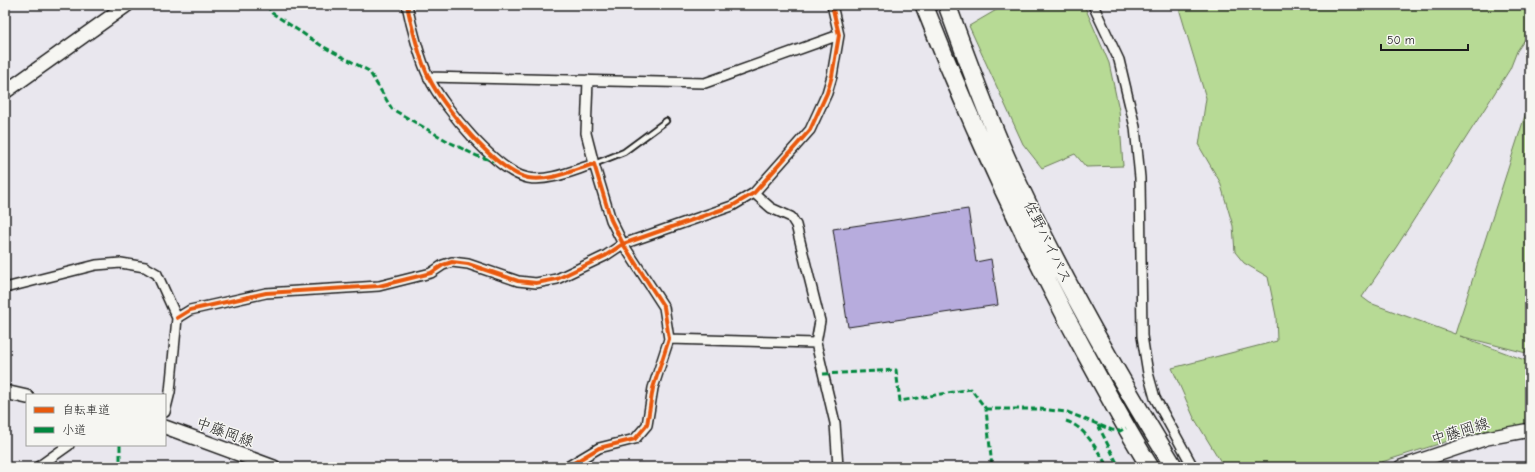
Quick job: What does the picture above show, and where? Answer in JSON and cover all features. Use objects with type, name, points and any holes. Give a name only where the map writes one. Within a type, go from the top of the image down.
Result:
[{"type":"highway","name":"佐野バイパス","points":[[924,5],[953,79],[991,167],[1038,264],[1118,415],[1150,467]]},
{"type":"highway","name":"佐野バイパス","points":[[947,5],[971,71],[1006,156],[1054,258],[1128,393],[1174,467]]},
{"type":"main road","points":[[5,92],[127,5]]},
{"type":"main road","points":[[5,392],[26,397]]},
{"type":"main road","name":"中藤岡線","points":[[166,427],[274,467]]},
{"type":"main road","name":"中藤岡線","points":[[1401,467],[1487,438],[1530,430]]},
{"type":"street","points":[[407,5],[428,77],[436,91],[470,134],[496,161],[511,172],[528,178],[546,179],[594,164]]},
{"type":"street","points":[[178,318],[190,310],[266,293],[379,286],[431,274],[443,264],[452,262],[468,264],[507,279],[536,283],[557,279],[582,268],[623,244],[732,206],[754,193],[810,130],[827,93],[832,76],[839,35],[832,5]]},
{"type":"street","points":[[1093,5],[1119,60],[1135,127],[1140,178],[1142,336],[1148,374],[1155,398],[1193,467]]},
{"type":"street","points":[[428,77],[705,83],[839,35]]},
{"type":"street","points":[[567,467],[599,448],[635,439],[647,425],[654,388],[669,339],[664,307],[623,244],[611,220],[586,132],[588,80]]},
{"type":"street","points":[[754,193],[771,208],[791,217],[796,225],[820,321],[816,343],[836,423],[838,467]]},
{"type":"street","points":[[5,288],[96,265],[121,263],[145,267],[157,274],[178,318],[170,392],[166,408]]},
{"type":"street","points":[[669,339],[816,343]]},
{"type":"street","points":[[38,467],[68,446]]},
{"type":"lane","points":[[594,164],[624,152],[666,122]]},
{"type":"green space","points":[[1005,5],[1084,5],[1109,63],[1119,110],[1123,166],[1086,167],[1075,154],[1042,168],[1023,144],[969,26]]},
{"type":"green space","points":[[1178,5],[1530,5],[1530,32],[1517,51],[1510,69],[1397,246],[1362,297],[1370,303],[1455,334],[1530,100],[1530,354],[1460,336],[1530,362],[1530,424],[1467,435],[1366,467],[1224,467],[1194,418],[1172,368],[1277,341],[1276,316],[1268,277],[1244,263],[1235,252],[1233,226],[1220,182],[1199,146],[1206,98]]},
{"type":"building","points":[[968,209],[976,262],[991,259],[998,305],[848,327],[833,229]]},
{"type":"marked path","points":[[267,5],[272,13],[322,46],[369,71],[392,109],[451,143],[477,156],[494,161]]},
{"type":"marked path","points":[[823,374],[896,370],[900,401],[971,389],[986,409],[992,467]]},
{"type":"marked path","points":[[986,409],[1040,409],[1067,412],[1112,430],[1120,431],[1126,428]]},
{"type":"marked path","points":[[1066,421],[1079,428],[1085,434],[1108,467]]},
{"type":"marked path","points":[[1098,425],[1119,467]]},
{"type":"marked path","points":[[120,446],[120,467]]},
{"type":"cycle path","points":[[407,5],[422,62],[436,90],[458,121],[472,137],[501,164],[515,173],[528,178],[536,179],[561,175],[594,164],[611,220],[623,244],[664,307],[669,339],[653,388],[647,425],[635,439],[599,448],[567,467]]},
{"type":"cycle path","points":[[177,318],[190,310],[266,293],[379,286],[431,273],[443,265],[452,262],[468,264],[518,281],[536,283],[557,279],[605,256],[623,244],[732,206],[754,193],[810,130],[827,93],[832,76],[839,35],[832,5]]}]
